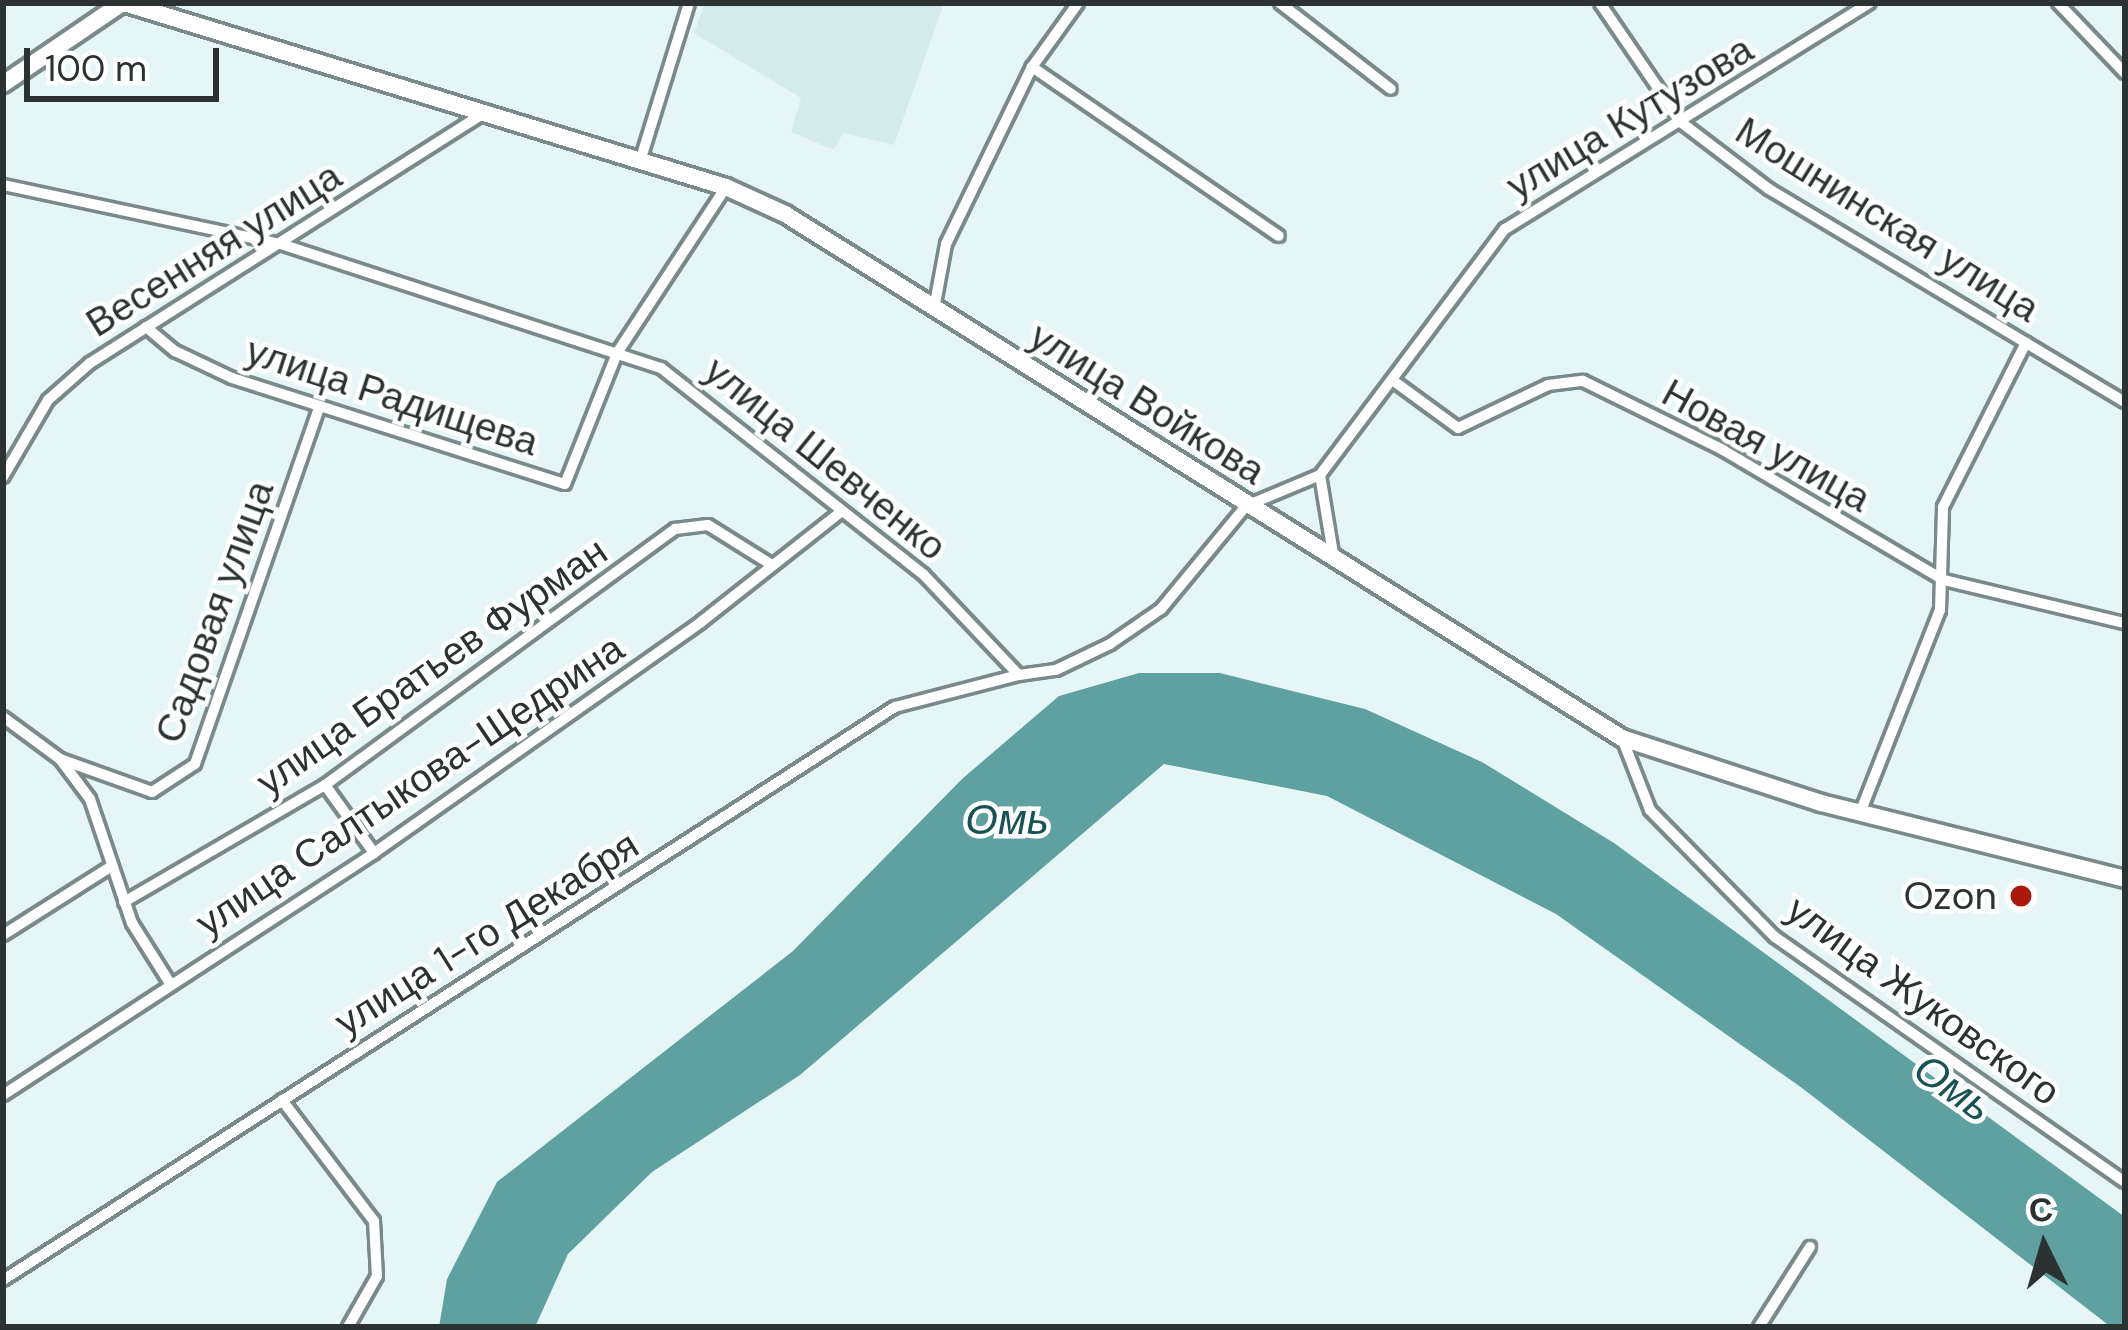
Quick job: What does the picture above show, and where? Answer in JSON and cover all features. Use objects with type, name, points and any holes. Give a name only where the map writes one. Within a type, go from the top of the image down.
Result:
[{"type":"main road","points":[[3,84],[123,3]]},
{"type":"main road","name":"улица Войкова","points":[[123,3],[642,155],[726,187],[785,214],[1622,738],[1699,769],[2125,879]]},
{"type":"street","points":[[642,155],[689,3]]},
{"type":"street","points":[[934,309],[946,244],[1032,67],[1078,3]]},
{"type":"street","points":[[1280,3],[1391,89]]},
{"type":"street","name":"Мошнинская улица","points":[[1600,3],[1682,123],[1769,189],[2125,402]]},
{"type":"street","points":[[2058,3],[2125,73]]},
{"type":"street","name":"улица Кутузова","points":[[1246,506],[1320,475],[1395,382],[1505,229],[1682,123],[1866,4]]},
{"type":"street","points":[[1032,67],[1279,236]]},
{"type":"street","name":"Весенняя улица","points":[[3,477],[48,400],[146,327],[491,110]]},
{"type":"street","name":"улица Шевченко","points":[[3,185],[281,244],[617,353],[704,394],[841,512],[923,574],[1019,676]]},
{"type":"street","points":[[617,353],[726,187]]},
{"type":"street","name":"улица Радищева","points":[[146,327],[196,362],[565,484],[617,353]]},
{"type":"street","points":[[1860,813],[1940,610],[1942,507],[2026,343]]},
{"type":"street","name":"Новая улица","points":[[1395,382],[1458,428],[1548,385],[1583,381],[1723,451],[1944,580],[2125,623]]},
{"type":"street","name":"Садовая улица","points":[[60,759],[152,792],[195,764],[320,406]]},
{"type":"street","points":[[1320,475],[1334,561]]},
{"type":"street","points":[[1019,676],[1056,670],[1161,610],[1246,506]]},
{"type":"street","name":"улица Салтыкова-Щедрина","points":[[3,1095],[374,853],[841,512]]},
{"type":"street","name":"улица Братьев Фурман","points":[[124,902],[325,785],[674,529],[708,525],[772,565]]},
{"type":"street","name":"улица 1-го Декабря","points":[[3,1280],[896,707],[1019,676]]},
{"type":"street","points":[[3,717],[60,759],[106,833],[110,867],[124,902],[171,985]]},
{"type":"street","name":"улица Жуковского","points":[[1622,738],[1650,810],[1775,938],[2125,1182]]},
{"type":"street","points":[[325,785],[374,853]]},
{"type":"street","points":[[3,935],[110,867]]},
{"type":"street","points":[[282,1100],[374,1221],[377,1276],[348,1327]]},
{"type":"street","points":[[1759,1327],[1810,1247]]},
{"type":"shaded area","points":[[705,3],[944,3],[894,145],[843,133],[834,150],[791,132],[801,98],[694,33]]},
{"type":"water","name":"Омь","points":[[1139,673],[1220,673],[1365,709],[1482,762],[1614,843],[2125,1217],[2125,1327],[2111,1327],[1802,1088],[1556,914],[1327,796],[1164,764],[800,1075],[652,1172],[568,1254],[535,1327],[439,1327],[447,1279],[497,1182],[793,951],[962,779],[1059,696]]},
{"type":"place","name":"Ozon","points":[[2021,896]]}]
